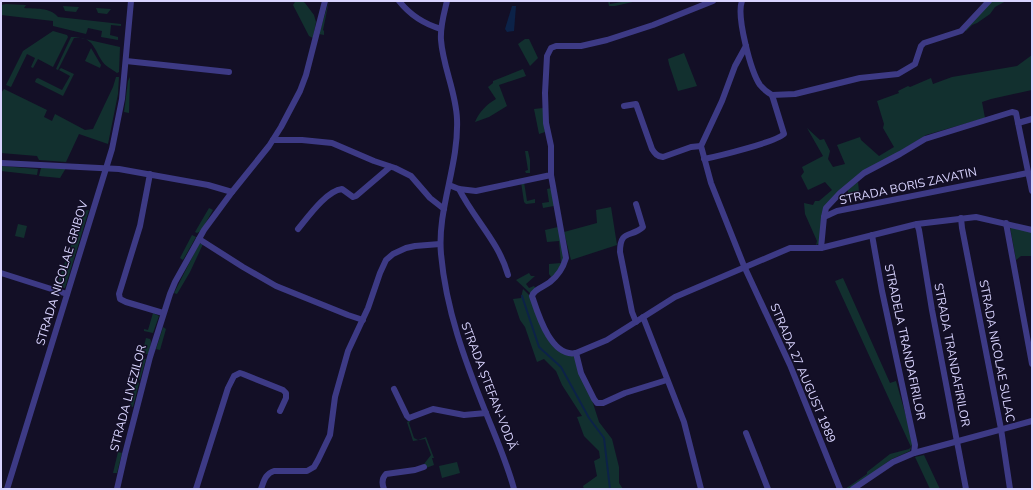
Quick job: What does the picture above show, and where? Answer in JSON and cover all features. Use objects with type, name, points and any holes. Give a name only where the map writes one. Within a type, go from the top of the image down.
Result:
[{"type":"street","name":"STRADA NICOLAE GRIBOV","points":[[7,489],[112,149],[122,99],[131,1]]},
{"type":"street","name":"STRADA LIVEZILOR","points":[[117,489],[124,454],[163,313],[175,282],[199,239],[232,192],[273,140],[300,91],[306,75],[325,1]]},
{"type":"street","points":[[399,1],[419,20],[441,29]]},
{"type":"street","name":"STRADA ȘTEFAN-VODĂ","points":[[447,1],[441,29],[443,55],[454,97],[457,119],[455,151],[444,209],[440,244],[444,281],[452,319],[466,361],[501,449],[514,489]]},
{"type":"street","points":[[713,1],[653,25],[607,40],[581,46],[556,46],[549,49],[547,56],[545,106],[546,123],[551,146],[550,175],[566,258],[557,276],[535,292],[532,296],[549,338],[566,352],[570,354],[576,353],[607,340],[675,297],[744,266],[790,248],[821,248],[917,224],[976,216],[1032,230]]},
{"type":"street","points":[[742,1],[741,8],[746,46],[753,72],[756,79],[766,92],[772,95],[794,94],[860,78],[898,74],[915,64],[921,46],[924,43],[961,31],[989,1]]},
{"type":"street","points":[[624,106],[636,104],[655,154],[663,157],[691,147],[701,146],[722,102],[735,66],[746,46]]},
{"type":"street","points":[[126,62],[229,72]]},
{"type":"street","points":[[704,159],[762,144],[781,137],[784,134],[772,95]]},
{"type":"street","points":[[821,248],[826,208],[840,193],[864,173],[925,139],[1012,112],[1016,113],[1030,175],[1032,192]]},
{"type":"street","points":[[1018,123],[1032,120]]},
{"type":"street","points":[[273,140],[302,140],[332,143],[359,156],[411,176],[430,198],[444,209]]},
{"type":"street","name":"STRADA 27 AUGUST 1989","points":[[701,146],[711,183],[744,266],[790,365],[840,489]]},
{"type":"street","points":[[1,163],[106,169],[150,174],[208,185],[232,192]]},
{"type":"street","points":[[298,229],[321,202],[334,192],[342,188],[353,197],[356,196],[390,167]]},
{"type":"street","points":[[150,174],[140,226],[118,294],[120,299],[126,302],[163,313]]},
{"type":"street","points":[[449,184],[459,189],[476,191],[550,175]]},
{"type":"street","name":"STRADA BORIS ZAVATIN","points":[[824,217],[837,212],[1030,175]]},
{"type":"street","points":[[459,189],[471,210],[501,254],[508,275]]},
{"type":"street","points":[[636,204],[643,227],[640,230],[624,236],[620,244],[620,252],[632,312],[636,322]]},
{"type":"street","name":"STRADA NICOLAE SULAC","points":[[961,218],[1010,489]]},
{"type":"street","points":[[1006,223],[1032,364]]},
{"type":"street","name":"STRADA TRANDAFIRILOR","points":[[917,224],[966,489]]},
{"type":"street","name":"STRADELA TRANDAFIRILOR","points":[[872,235],[882,291],[915,445],[914,453]]},
{"type":"street","points":[[199,239],[242,267],[276,286],[363,320]]},
{"type":"street","points":[[262,489],[265,476],[269,473],[274,471],[307,471],[314,467],[318,460],[329,438],[335,397],[348,351],[363,320],[383,264],[389,257],[406,248],[440,244]]},
{"type":"street","points":[[1,274],[67,294]]},
{"type":"street","points":[[643,317],[684,422],[701,489]]},
{"type":"street","points":[[576,353],[581,373],[594,400],[597,403],[603,404],[625,393],[668,380]]},
{"type":"street","points":[[196,489],[224,400],[234,376],[243,374],[283,390],[286,393],[286,398],[280,411]]},
{"type":"street","points":[[394,389],[409,418],[433,409],[464,415],[486,413]]},
{"type":"street","points":[[853,489],[894,462],[914,453],[1032,421]]},
{"type":"street","points":[[746,433],[768,489]]},
{"type":"street","points":[[384,489],[383,480],[386,474],[415,470],[424,467]]},
{"type":"green space","points":[[293,1],[302,1],[305,3],[314,15],[316,22],[313,38],[309,36],[293,5],[295,2]]},
{"type":"green space","points":[[329,1],[323,30],[324,35],[319,34]]},
{"type":"green space","points":[[608,1],[610,1],[610,4],[637,1],[609,6]]},
{"type":"green space","points":[[992,1],[1006,1],[995,7],[990,14],[972,25],[966,31],[965,30]]},
{"type":"green space","points":[[1,5],[26,5],[24,8],[47,10],[58,17],[121,24],[121,26],[111,25],[110,35],[118,37],[118,40],[101,37],[102,31],[88,28],[86,34],[53,26],[53,21],[1,15]]},
{"type":"green space","points":[[63,6],[79,7],[76,12],[65,11]]},
{"type":"green space","points":[[96,8],[111,9],[107,14],[98,13]]},
{"type":"green space","points":[[53,31],[67,35],[68,37],[53,67],[38,59],[33,68],[31,67],[35,58],[27,54],[11,87],[6,85],[23,51]]},
{"type":"green space","points":[[71,37],[80,38],[74,38],[58,70],[56,69]]},
{"type":"green space","points":[[85,39],[120,47],[119,72],[117,73],[105,64],[92,44]]},
{"type":"green space","points":[[525,39],[529,39],[538,58],[530,66],[518,44]]},
{"type":"green space","points":[[91,48],[101,65],[100,68],[85,61]]},
{"type":"green space","points":[[684,53],[697,86],[678,91],[668,59]]},
{"type":"green space","points":[[1032,55],[1032,90],[982,102],[985,118],[926,135],[897,153],[863,171],[824,208],[820,243],[816,245],[817,241],[805,214],[804,203],[813,205],[815,201],[819,201],[832,190],[825,182],[808,190],[801,176],[804,172],[802,167],[823,156],[807,128],[820,140],[824,139],[830,151],[828,159],[833,167],[845,164],[837,145],[860,137],[861,140],[879,156],[894,147],[883,128],[884,124],[877,101],[899,93],[898,91],[908,86],[910,87],[931,78],[933,84],[952,77],[1017,66]]},
{"type":"green space","points":[[61,68],[74,74],[63,96],[35,82],[38,78],[62,90],[70,76],[59,70]]},
{"type":"green space","points":[[523,69],[526,76],[499,85],[507,106],[489,117],[475,122],[484,109],[496,99],[488,87],[493,83],[493,81]]},
{"type":"green space","points":[[116,77],[119,77],[118,94],[108,144],[79,134],[66,162],[39,160],[37,156],[1,153],[1,93],[4,89],[47,110],[44,117],[52,121],[55,114],[85,130],[93,129],[113,87]]},
{"type":"green space","points":[[130,77],[129,113],[124,112],[128,81]]},
{"type":"green space","points":[[543,108],[545,132],[539,134],[534,109]]},
{"type":"green space","points":[[525,151],[528,151],[530,173],[526,173],[525,171],[528,170]]},
{"type":"green space","points":[[1,166],[38,169],[37,175],[1,171]]},
{"type":"green space","points":[[41,168],[66,168],[60,178],[39,176]]},
{"type":"green space","points":[[521,182],[524,182],[527,201],[535,199],[535,203],[526,204],[524,202]]},
{"type":"green space","points":[[858,182],[859,191],[848,194],[848,188]]},
{"type":"green space","points":[[552,188],[564,258],[560,267],[552,278],[549,274],[549,264],[561,263],[559,241],[547,242],[545,230],[558,227],[554,206],[543,208],[542,203],[549,202],[547,189]]},
{"type":"green space","points":[[611,207],[617,245],[571,260],[564,232],[597,223],[596,210]]},
{"type":"green space","points":[[209,208],[213,210],[201,231],[197,233],[195,232]]},
{"type":"green space","points":[[89,210],[65,288],[56,288],[83,211]]},
{"type":"green space","points":[[18,224],[27,226],[24,238],[15,236]]},
{"type":"green space","points":[[1010,227],[1032,232],[1032,256],[1021,256],[1016,260]]},
{"type":"green space","points":[[192,235],[196,237],[183,260],[180,258]]},
{"type":"green space","points":[[199,244],[203,244],[190,272],[177,294],[174,293]]},
{"type":"green space","points":[[529,273],[531,276],[535,276],[526,284],[529,288],[534,286],[536,289],[530,293],[516,280]]},
{"type":"green space","points":[[843,278],[890,383],[896,381],[913,441],[910,451],[892,459],[862,481],[850,488],[845,489],[867,474],[867,472],[890,454],[909,449],[911,447],[835,281]]},
{"type":"green space","points":[[523,289],[531,297],[546,336],[568,355],[574,356],[591,397],[599,422],[612,439],[619,467],[619,483],[623,489],[584,489],[583,486],[597,476],[594,461],[600,458],[599,451],[584,436],[577,417],[582,416],[562,385],[556,371],[544,359],[537,362],[525,327],[520,320],[513,299],[521,298]]},
{"type":"green space","points":[[153,313],[159,316],[153,333],[144,331],[144,329],[148,330]]},
{"type":"green space","points":[[163,327],[166,329],[160,350],[156,349]]},
{"type":"green space","points":[[146,338],[150,339],[151,341],[150,350],[148,354],[142,354]]},
{"type":"green space","points":[[141,358],[146,359],[140,380],[137,379]]},
{"type":"green space","points":[[136,382],[139,383],[133,407],[130,406]]},
{"type":"green space","points":[[411,420],[409,423],[414,438],[418,440],[426,437],[434,458],[432,458],[434,465],[426,468],[424,464],[431,455],[425,439],[413,441],[407,422]]},
{"type":"green space","points":[[118,452],[122,453],[117,473],[113,473]]},
{"type":"green space","points":[[924,455],[940,489],[930,489],[915,457]]},
{"type":"green space","points":[[457,462],[460,473],[442,478],[439,466]]},
{"type":"water","points":[[512,6],[516,6],[514,31],[507,32],[505,29]]},
{"type":"waterway","points":[[522,296],[539,347],[561,367],[589,418],[604,438],[610,489]]}]
